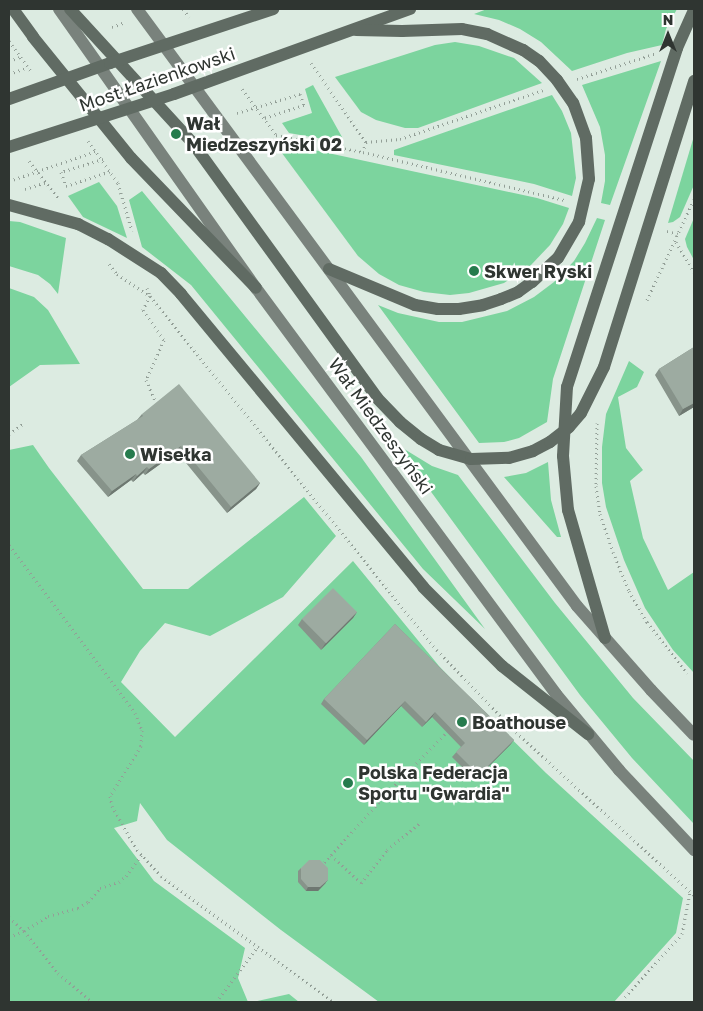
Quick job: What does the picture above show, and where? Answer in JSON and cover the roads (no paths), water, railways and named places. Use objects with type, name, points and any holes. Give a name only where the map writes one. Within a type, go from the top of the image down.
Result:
[{"type":"main road","points":[[13,9],[33,37],[131,158],[256,288]]},
{"type":"main road","name":"Wał Miedzeszyński","points":[[59,9],[256,288],[545,680],[588,734],[694,850]]},
{"type":"main road","points":[[70,9],[192,142],[377,398],[421,440],[439,450],[471,459],[509,458],[533,451],[550,442],[569,427],[581,413],[595,389],[607,358],[694,81]]},
{"type":"main road","points":[[137,9],[577,606],[694,735]]},
{"type":"main road","points":[[244,19],[258,9]]},
{"type":"main road","name":"Most Łazienkowski","points":[[9,99],[110,62],[272,9]]},
{"type":"main road","name":"Most Łazienkowski","points":[[9,147],[174,94],[410,9]]},
{"type":"main road","points":[[605,638],[568,510],[564,472],[563,422],[567,387],[677,48],[694,10]]},
{"type":"main road","points":[[329,269],[392,297],[415,305],[438,309],[459,309],[483,305],[518,292],[543,274],[571,238],[584,208],[589,179],[586,138],[580,118],[573,103],[557,80],[539,61],[510,43],[487,34],[462,29],[402,32],[356,30]]},
{"type":"main road","points":[[9,205],[78,224],[138,257],[161,273],[423,587],[502,666],[588,734]]},
{"type":"place","name":"Wał Miedzeszyński 02","points":[[176,134]]},
{"type":"place","name":"Skwer Ryski","points":[[474,271]]},
{"type":"place","name":"Wisełka","points":[[130,454]]},
{"type":"place","name":"Boathouse","points":[[462,722]]},
{"type":"place","name":"Polska Federacja Sportu \"Gwardia\"","points":[[348,783]]}]
